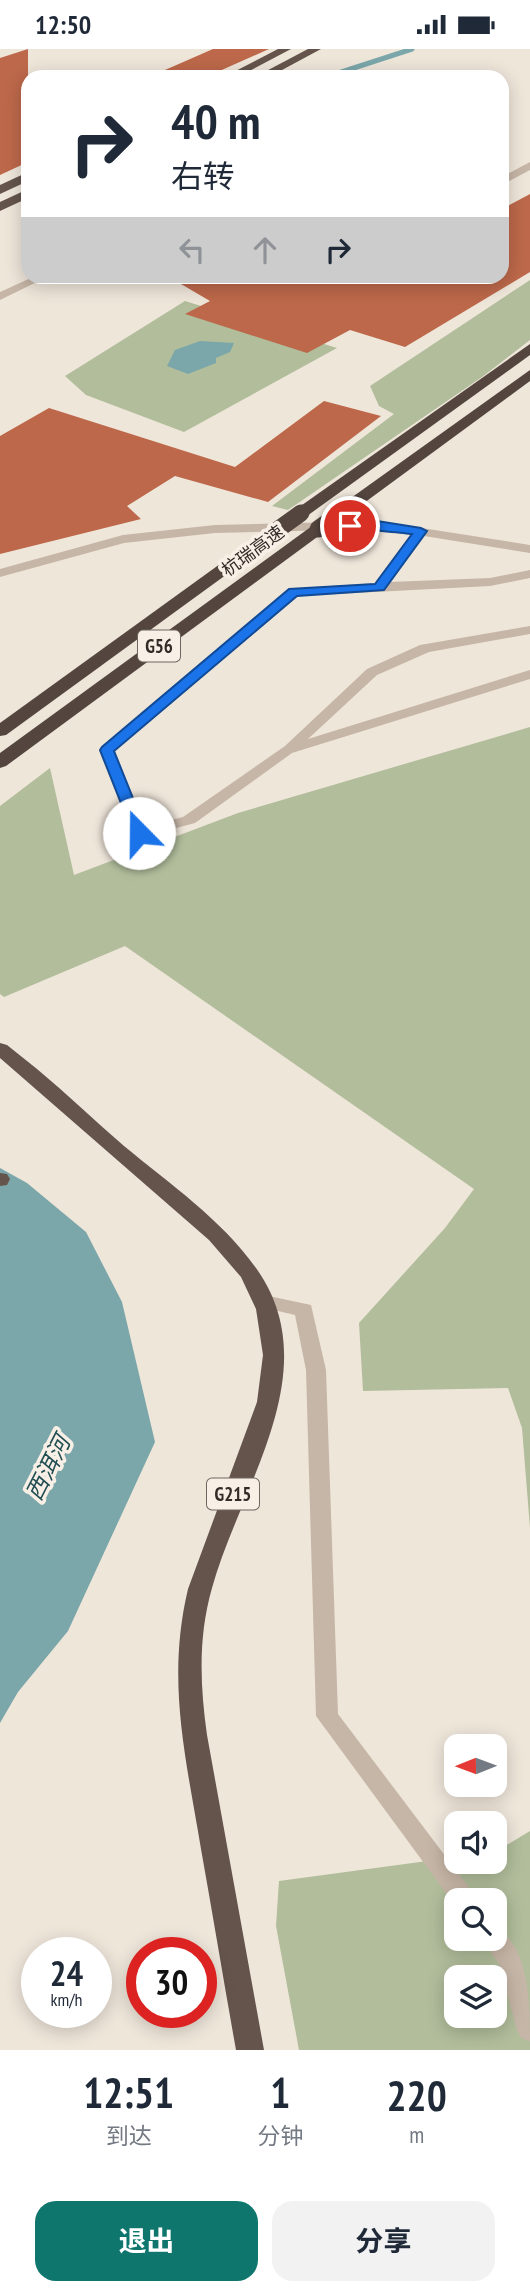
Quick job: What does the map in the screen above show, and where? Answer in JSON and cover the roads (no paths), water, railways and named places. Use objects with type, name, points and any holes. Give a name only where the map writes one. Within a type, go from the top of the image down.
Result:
[{"type":"highway","points":[[243,70],[286,49]]},
{"type":"highway","points":[[274,70],[316,49]]},
{"type":"highway","points":[[0,190],[21,180]]},
{"type":"highway","points":[[0,207],[21,198]]},
{"type":"highway","name":"杭瑞高速","points":[[0,730],[530,348]]},
{"type":"highway","name":"杭瑞高速","points":[[0,762],[530,374]]},
{"type":"highway","name":"G215","points":[[0,1049],[223,1241],[254,1281],[264,1301],[274,1342],[272,1382],[263,1418],[214,1541],[195,1605],[189,1652],[199,1757],[250,2050]]},
{"type":"street","points":[[509,178],[530,165]]},
{"type":"street","points":[[0,296],[26,284]]},
{"type":"street","points":[[0,573],[123,539],[215,529],[377,525],[530,549]]},
{"type":"street","points":[[379,587],[421,531]]},
{"type":"street","points":[[530,574],[490,582],[293,592],[107,750],[139,833],[189,820],[287,750],[372,672],[425,648],[530,631]]},
{"type":"street","points":[[287,750],[530,674]]},
{"type":"street","points":[[264,1301],[304,1310],[316,1370],[327,1716],[455,1888]]},
{"type":"street","points":[[503,1951],[510,1960],[530,2030]]},
{"type":"water","points":[[200,341],[234,343],[230,352],[216,358],[216,363],[188,374],[167,366],[175,350]]},
{"type":"water","name":"西洱河","points":[[0,1168],[27,1183],[86,1232],[122,1302],[155,1442],[68,1631],[18,1692],[0,1723]]},
{"type":"waterway","points":[[348,70],[412,49]]}]
